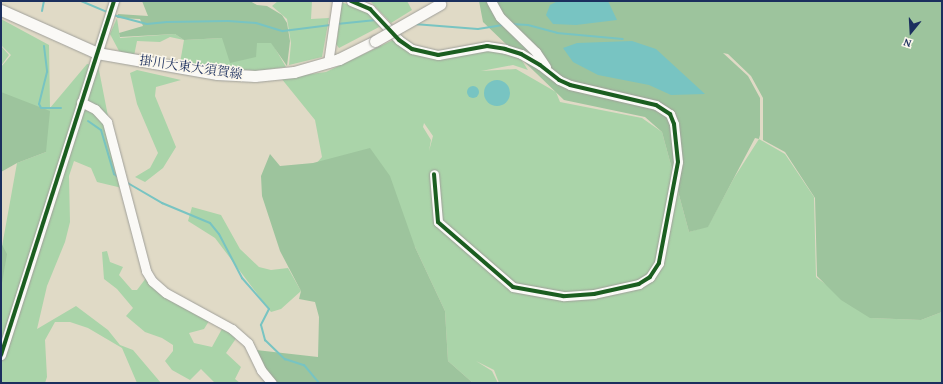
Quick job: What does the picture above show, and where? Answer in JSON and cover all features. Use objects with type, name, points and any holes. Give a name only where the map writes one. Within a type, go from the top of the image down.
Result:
[{"type":"main road","name":"掛川大東大須賀線","points":[[1,10],[97,54],[198,71],[255,76],[294,72],[328,63],[375,41],[443,3]]},
{"type":"street","points":[[328,63],[336,1]]},
{"type":"street","points":[[351,1],[370,9],[399,40],[412,49],[438,55],[487,46],[521,54],[570,85],[656,105],[670,114],[672,119],[678,162],[659,263],[650,277],[639,284],[594,294],[563,296],[513,288],[438,222],[434,174]]},
{"type":"street","points":[[491,1],[500,17],[536,52],[549,72]]},
{"type":"street","points":[[1,355],[112,9]]},
{"type":"street","points":[[81,102],[95,109],[107,122],[124,181],[146,271],[152,281],[166,293],[232,329],[248,343],[261,370],[272,383]]},
{"type":"green space","points":[[142,1],[250,1],[257,5],[267,6],[282,15],[287,23],[290,41],[287,66],[271,43],[257,43],[256,57],[230,63],[222,38],[184,40],[175,34],[120,37],[119,33],[143,26],[140,19],[117,18],[118,14],[148,16]]},
{"type":"green space","points":[[278,1],[312,1],[311,19],[329,18],[322,57],[289,65],[291,43],[287,19],[272,6]]},
{"type":"green space","points":[[370,1],[407,1],[412,10],[391,23]]},
{"type":"green space","points":[[479,1],[942,1],[942,312],[921,320],[870,318],[841,300],[817,276],[815,198],[785,152],[763,140],[763,98],[751,76],[728,54],[723,53],[748,76],[760,98],[760,135],[759,139],[755,138],[708,227],[689,232],[662,132],[645,117],[564,100],[483,22]]},
{"type":"green space","points":[[341,2],[367,12],[381,26],[339,48],[336,44],[338,35],[334,28]]},
{"type":"green space","points":[[117,18],[120,38],[175,34],[184,40],[170,37],[160,42],[137,41],[134,56],[119,51],[110,34]]},
{"type":"green space","points":[[1,19],[49,45],[50,108],[87,64],[98,65],[122,188],[97,182],[91,168],[74,161],[69,176],[70,222],[65,242],[47,286],[37,329],[76,306],[108,330],[120,345],[133,350],[161,383],[137,383],[122,348],[88,328],[70,322],[55,322],[45,340],[47,377],[45,383],[1,383],[1,252],[17,163],[46,152],[1,93],[1,67],[11,55],[1,45]]},
{"type":"green space","points":[[222,38],[272,43],[286,67],[256,71],[180,63],[184,40]]},
{"type":"green space","points":[[393,40],[412,49],[438,55],[492,47],[517,53],[528,70],[513,65],[481,71],[516,69],[556,92],[560,102],[642,118],[662,132],[689,232],[708,226],[734,178],[759,139],[785,154],[814,197],[816,277],[871,318],[921,320],[942,312],[942,383],[499,383],[494,370],[476,361],[492,371],[498,383],[473,383],[448,361],[445,311],[415,247],[315,165],[322,157],[315,120],[281,78],[326,72]],"holes":[[[424,123],[433,136],[429,151],[431,140],[423,127]]]},
{"type":"green space","points":[[1,46],[9,55],[1,66]]},
{"type":"green space","points":[[137,70],[181,80],[156,87],[155,96],[176,147],[163,168],[145,182],[135,177],[150,168],[158,153],[137,104],[130,73]]},
{"type":"green space","points":[[1,92],[50,111],[46,152],[17,163],[1,172]]},
{"type":"green space","points":[[370,148],[390,176],[415,247],[445,311],[448,361],[473,383],[278,383],[259,366],[256,350],[318,357],[319,317],[315,302],[299,299],[301,291],[280,251],[262,196],[261,176],[270,154],[280,166],[313,163]]},
{"type":"green space","points":[[192,207],[221,215],[240,249],[259,267],[271,270],[288,268],[301,291],[281,309],[271,312],[215,238],[188,221]]},
{"type":"green space","points":[[1,243],[7,254],[1,289]]},
{"type":"green space","points":[[107,251],[110,262],[123,267],[119,275],[132,290],[137,290],[146,278],[209,321],[204,329],[189,333],[194,343],[212,347],[223,327],[237,337],[226,353],[241,367],[235,379],[240,383],[215,383],[201,369],[190,380],[172,370],[165,361],[173,351],[173,345],[162,338],[145,332],[126,316],[133,308],[117,289],[104,279],[102,252]]},
{"type":"water","points":[[558,1],[608,1],[617,20],[576,25],[553,24],[546,15],[550,5]]},
{"type":"water","points":[[632,41],[656,49],[705,94],[671,95],[649,85],[598,75],[573,62],[563,48],[577,43]]},
{"type":"water","points":[[497,80],[506,84],[510,93],[506,102],[497,106],[488,102],[484,93],[488,84]]},
{"type":"water","points":[[473,86],[477,88],[479,92],[477,96],[473,98],[469,96],[467,92],[469,88]]},
{"type":"waterway","points":[[42,11],[44,1]]},
{"type":"waterway","points":[[81,1],[107,12]]},
{"type":"waterway","points":[[113,15],[147,24],[167,22],[228,21],[256,23],[283,31],[331,25]]},
{"type":"waterway","points":[[337,24],[376,20]]},
{"type":"waterway","points":[[414,24],[478,29],[503,25]]},
{"type":"waterway","points":[[511,24],[528,25],[557,33],[623,39]]},
{"type":"waterway","points":[[44,46],[47,72],[39,104],[41,108],[61,108]]},
{"type":"waterway","points":[[88,121],[101,130],[114,174],[118,177]]},
{"type":"waterway","points":[[126,182],[162,203],[210,223],[219,234],[242,278],[269,309],[261,325],[265,340],[285,359],[304,365],[319,383]]},
{"type":"cycle path","points":[[1,355],[114,1]]},
{"type":"cycle path","points":[[351,1],[370,9],[399,40],[412,49],[438,55],[487,46],[505,49],[521,54],[540,65],[559,80],[570,85],[656,105],[670,114],[674,124],[678,162],[659,263],[650,277],[639,284],[594,294],[563,296],[513,287],[438,222],[434,174]]}]
